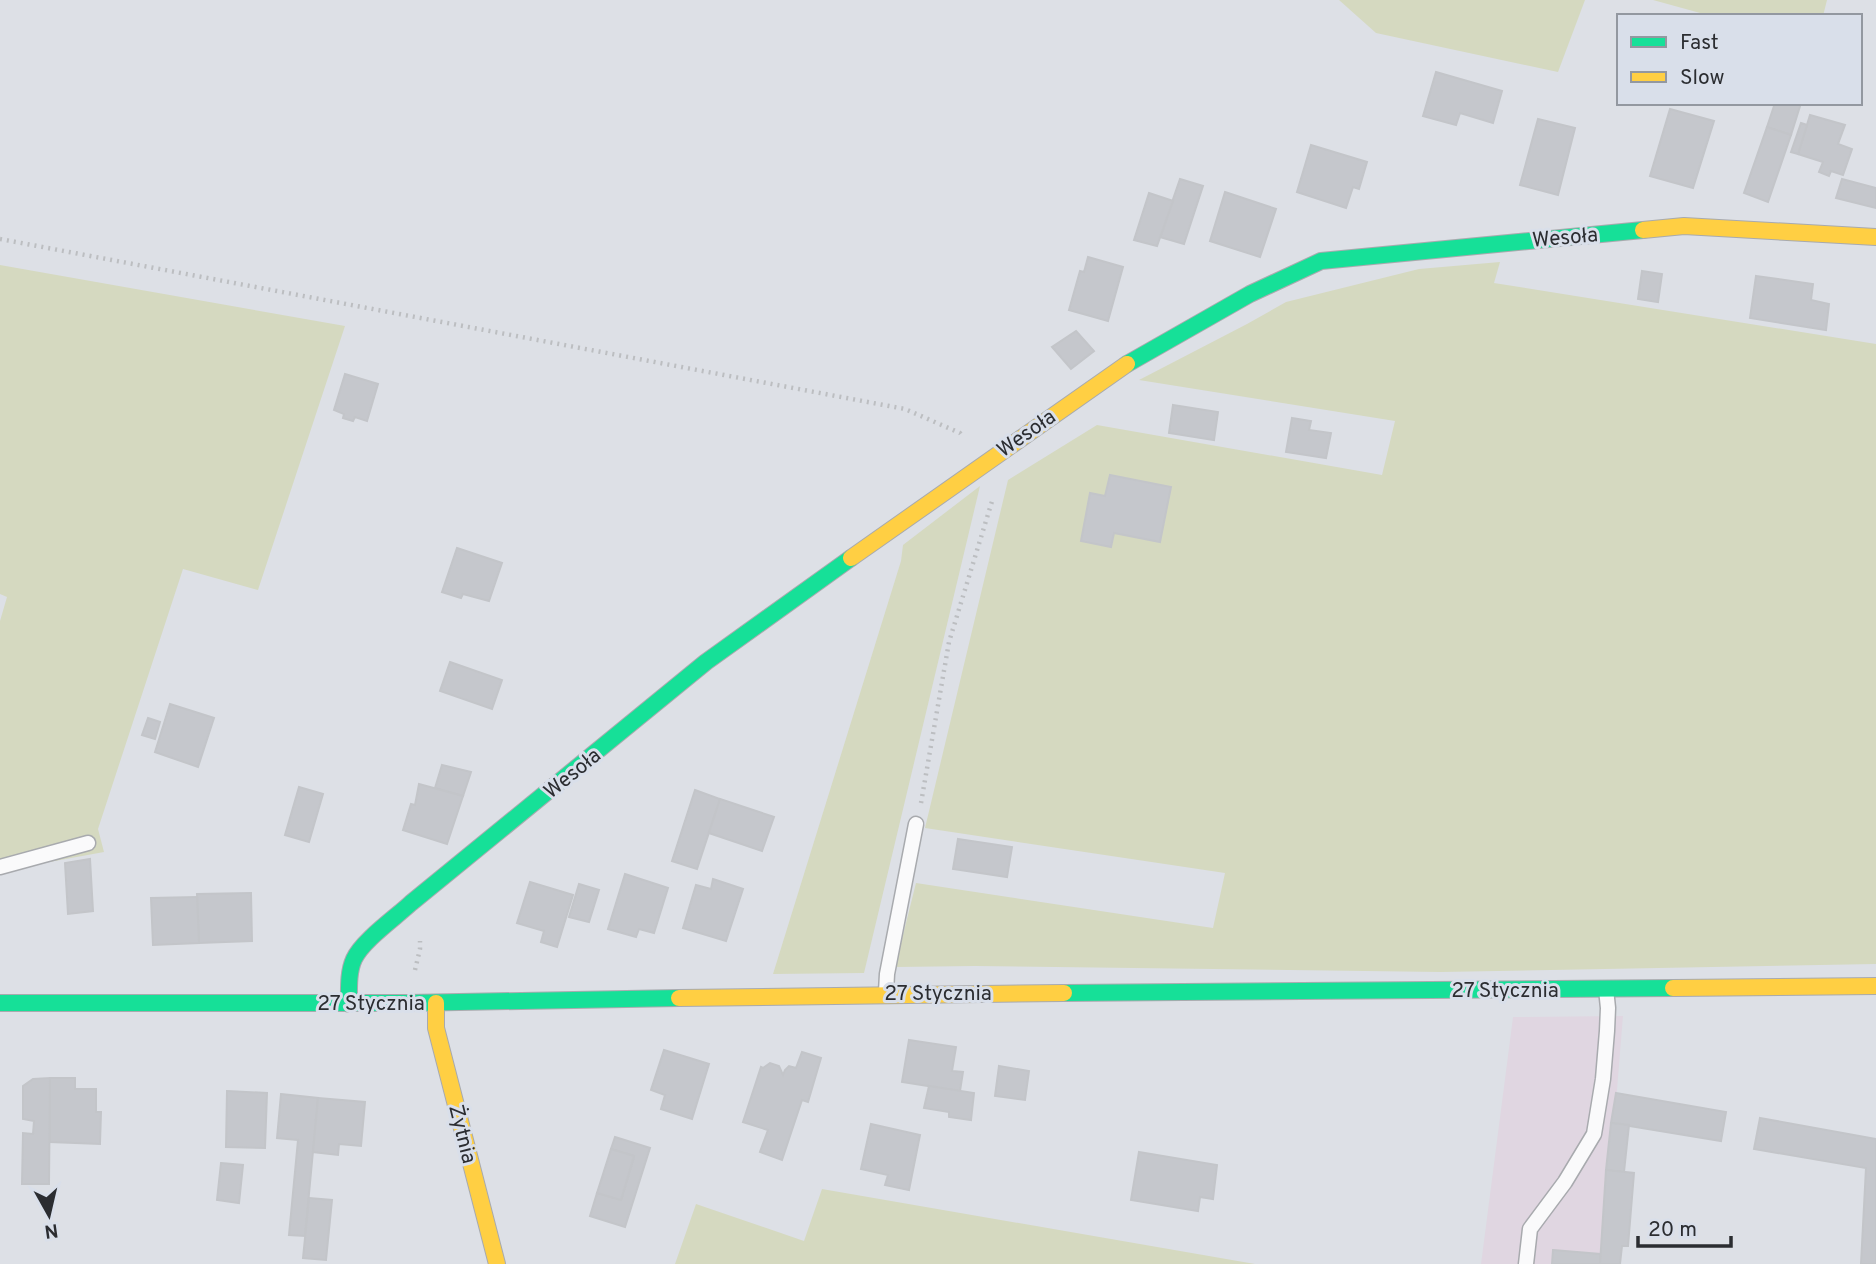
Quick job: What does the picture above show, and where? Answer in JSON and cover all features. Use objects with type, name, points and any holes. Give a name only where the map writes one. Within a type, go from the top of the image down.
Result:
[{"type":"street","name":"Wesoła","points":[[349,1004],[349,979],[354,958],[369,941],[411,903],[706,662],[1119,368],[1250,294],[1321,261],[1684,226],[1876,237]]},
{"type":"street","name":"27 Stycznia","points":[[0,1003],[349,1004],[886,994],[1876,986]]},
{"type":"street","name":"Żytnia","points":[[436,1003],[436,1028],[497,1264]]},
{"type":"lane","points":[[886,994],[887,974],[916,824]]},
{"type":"lane","points":[[0,867],[88,844]]},
{"type":"lane","points":[[1526,1264],[1530,1229],[1594,1134],[1607,1031],[1606,989]]},
{"type":"path","points":[[0,239],[905,409],[960,433],[985,462],[995,490],[949,642],[916,824]]},
{"type":"shaded area","points":[[1623,1016],[1603,1264],[1481,1264],[1513,1017]]},
{"type":"green space","points":[[1339,0],[1585,0],[1558,72],[1376,33]]},
{"type":"green space","points":[[1653,0],[1827,0],[1824,14],[1704,14]]},
{"type":"green space","points":[[1500,262],[1494,283],[1876,344],[1876,964],[1441,972],[895,967],[916,883],[1213,928],[1225,873],[925,828],[1008,480],[1097,425],[1382,475],[1395,421],[1139,380],[1286,302],[1419,269]]},
{"type":"green space","points":[[0,265],[345,326],[258,590],[183,569],[98,829],[104,852],[0,871],[0,621],[7,597],[0,594]]},
{"type":"green space","points":[[980,486],[864,973],[773,974],[901,561],[903,545]]},
{"type":"green space","points":[[822,1189],[1255,1264],[675,1264],[696,1204],[804,1241]]},
{"type":"building","points":[[1436,72],[1502,91],[1493,123],[1460,113],[1456,125],[1423,116]]},
{"type":"building","points":[[1774,105],[1800,105],[1791,135],[1767,127]]},
{"type":"building","points":[[1670,109],[1714,121],[1693,188],[1650,176]]},
{"type":"building","points":[[1810,115],[1845,125],[1838,144],[1852,149],[1843,175],[1831,171],[1829,176],[1819,172],[1823,162],[1798,154]]},
{"type":"building","points":[[1538,119],[1575,128],[1558,195],[1520,185]]},
{"type":"building","points":[[1801,123],[1807,125],[1798,154],[1791,152]]},
{"type":"building","points":[[1767,127],[1791,135],[1768,202],[1744,193]]},
{"type":"building","points":[[1311,145],[1367,162],[1359,189],[1353,187],[1346,208],[1297,192]]},
{"type":"building","points":[[1180,179],[1203,186],[1184,244],[1160,237]]},
{"type":"building","points":[[1842,179],[1876,188],[1876,208],[1836,198]]},
{"type":"building","points":[[1225,192],[1276,209],[1260,257],[1210,241]]},
{"type":"building","points":[[1149,193],[1173,201],[1157,246],[1134,240]]},
{"type":"building","points":[[1088,257],[1123,267],[1108,321],[1069,310],[1080,271],[1084,272]]},
{"type":"building","points":[[1642,271],[1662,274],[1658,302],[1638,299]]},
{"type":"building","points":[[1756,276],[1813,284],[1811,300],[1829,304],[1826,330],[1750,318]]},
{"type":"building","points":[[1076,331],[1094,351],[1071,369],[1052,347]]},
{"type":"building","points":[[345,374],[378,384],[367,421],[355,417],[353,421],[343,418],[344,414],[334,410]]},
{"type":"building","points":[[1173,405],[1218,412],[1214,440],[1169,433]]},
{"type":"building","points":[[1292,418],[1311,421],[1309,430],[1331,433],[1326,458],[1286,452]]},
{"type":"building","points":[[1110,475],[1171,487],[1160,542],[1114,533],[1111,547],[1081,541],[1090,493],[1105,496]]},
{"type":"building","points":[[457,548],[502,563],[489,601],[463,594],[461,598],[442,592]]},
{"type":"building","points":[[450,662],[502,680],[492,709],[440,691]]},
{"type":"building","points":[[170,704],[214,718],[198,767],[155,752]]},
{"type":"building","points":[[148,718],[160,722],[155,739],[142,735]]},
{"type":"building","points":[[442,765],[471,772],[463,796],[435,788]]},
{"type":"building","points":[[419,784],[463,796],[447,844],[403,830],[411,804],[415,805]]},
{"type":"building","points":[[299,787],[323,794],[309,842],[285,835]]},
{"type":"building","points":[[695,790],[720,799],[697,869],[672,861]]},
{"type":"building","points":[[720,799],[774,817],[762,851],[709,833]]},
{"type":"building","points":[[958,839],[1012,847],[1007,877],[953,869]]},
{"type":"building","points":[[90,859],[93,911],[68,914],[65,863]]},
{"type":"building","points":[[625,874],[668,888],[654,933],[639,929],[636,937],[608,929]]},
{"type":"building","points":[[713,879],[743,889],[726,941],[683,928],[696,885],[711,889]]},
{"type":"building","points":[[530,882],[573,895],[557,947],[541,942],[544,931],[517,923]]},
{"type":"building","points":[[579,884],[599,890],[589,922],[569,917]]},
{"type":"building","points":[[251,893],[252,941],[199,943],[197,894]]},
{"type":"building","points":[[197,897],[199,943],[153,945],[151,898]]},
{"type":"building","points":[[909,1040],[956,1047],[952,1071],[963,1072],[960,1091],[902,1082]]},
{"type":"building","points":[[664,1050],[709,1064],[692,1119],[661,1109],[665,1095],[651,1090]]},
{"type":"building","points":[[802,1052],[821,1058],[808,1102],[802,1100],[782,1160],[760,1152],[768,1130],[743,1122],[761,1067],[770,1063],[779,1066],[783,1075],[789,1066],[796,1068]]},
{"type":"building","points":[[999,1066],[1029,1071],[1025,1100],[995,1096]]},
{"type":"building","points":[[50,1078],[49,1184],[22,1184],[23,1133],[33,1134],[34,1121],[23,1119],[23,1086],[33,1079]]},
{"type":"building","points":[[50,1078],[75,1078],[75,1089],[96,1089],[96,1112],[101,1112],[100,1144],[50,1142]]},
{"type":"building","points":[[929,1086],[974,1093],[971,1120],[949,1117],[949,1112],[924,1108]]},
{"type":"building","points":[[227,1091],[267,1093],[265,1148],[226,1147]]},
{"type":"building","points":[[1616,1093],[1726,1112],[1721,1141],[1611,1123]]},
{"type":"building","points":[[281,1094],[318,1098],[305,1236],[289,1235],[298,1140],[277,1138]]},
{"type":"building","points":[[318,1098],[365,1102],[361,1146],[339,1144],[338,1155],[313,1152]]},
{"type":"building","points":[[1760,1118],[1876,1139],[1876,1264],[1861,1264],[1866,1168],[1754,1149]]},
{"type":"building","points":[[1611,1123],[1629,1125],[1624,1172],[1606,1170]]},
{"type":"building","points":[[871,1124],[920,1135],[909,1190],[885,1185],[888,1175],[861,1169]]},
{"type":"building","points":[[615,1137],[650,1148],[625,1227],[590,1216],[597,1193],[621,1200],[634,1156],[611,1149]]},
{"type":"building","points":[[611,1149],[634,1156],[621,1200],[597,1193]]},
{"type":"building","points":[[1139,1152],[1217,1165],[1213,1199],[1200,1197],[1198,1211],[1131,1200]]},
{"type":"building","points":[[221,1163],[243,1165],[239,1203],[217,1200]]},
{"type":"building","points":[[1606,1170],[1634,1173],[1628,1246],[1622,1246],[1620,1264],[1600,1264]]},
{"type":"building","points":[[309,1198],[332,1200],[326,1260],[303,1258]]},
{"type":"building","points":[[1553,1250],[1600,1254],[1600,1264],[1552,1264]]},
{"type":"traffic: fast","points":[[1127,364],[1250,294],[1321,261],[1643,230]]},
{"type":"traffic: fast","points":[[349,1004],[350,975],[354,959],[380,930],[706,662],[851,558]]},
{"type":"traffic: fast","points":[[1064,993],[1673,988]]},
{"type":"traffic: fast","points":[[0,1003],[408,1003],[679,998]]},
{"type":"traffic: slow","points":[[1643,230],[1684,226],[1876,237]]},
{"type":"traffic: slow","points":[[851,558],[1127,364]]},
{"type":"traffic: slow","points":[[1673,988],[1876,986]]},
{"type":"traffic: slow","points":[[679,998],[1064,993]]},
{"type":"traffic: slow","points":[[436,1003],[436,1028],[497,1264]]}]
